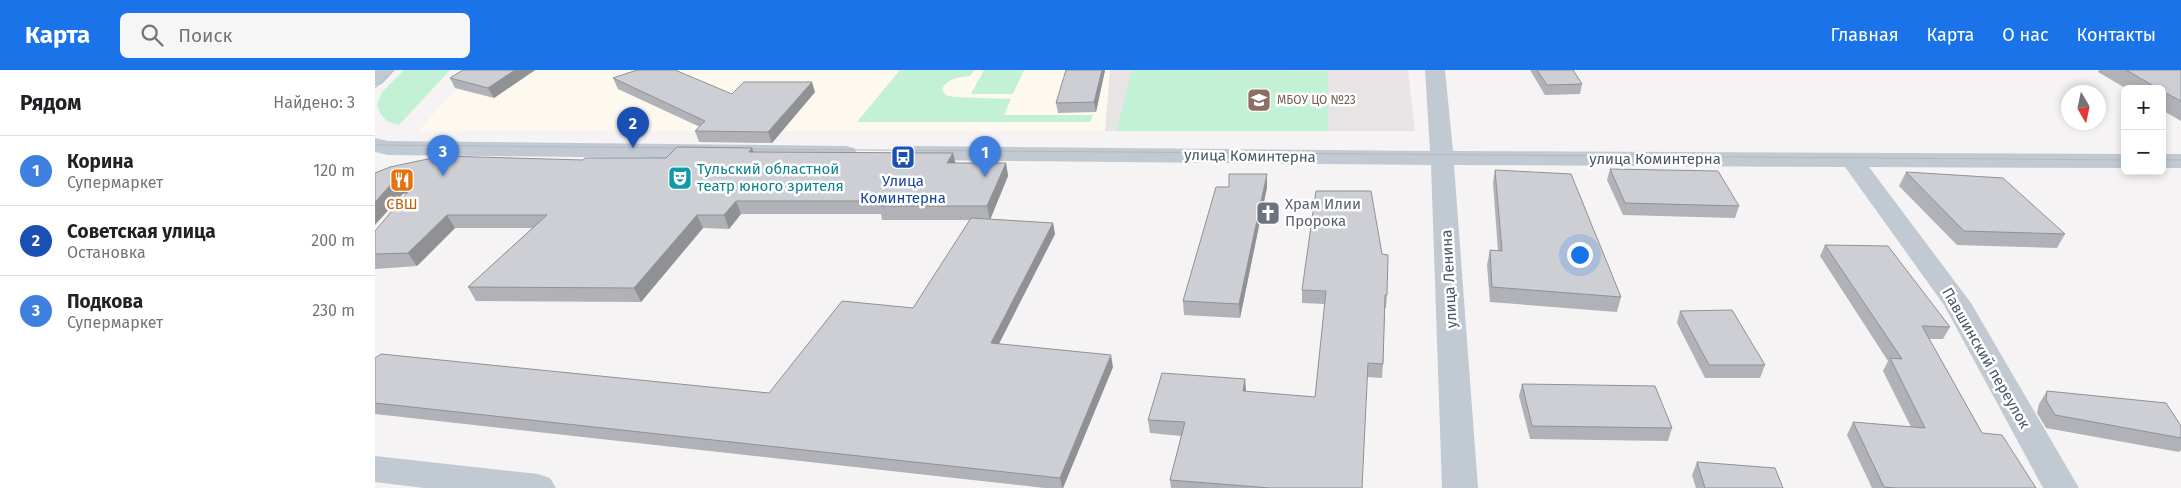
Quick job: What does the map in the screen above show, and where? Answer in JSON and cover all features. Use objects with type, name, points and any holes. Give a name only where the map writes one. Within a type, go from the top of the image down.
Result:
[{"type":"street","points":[[375,80],[385,70]]},
{"type":"street","name":"улица Ленина","points":[[1435,70],[1442,158],[1460,488]]},
{"type":"street","points":[[382,146],[865,153]]},
{"type":"street","name":"улица Коминтерна","points":[[895,153],[2121,161]]},
{"type":"street","name":"Павшинский переулок","points":[[1851,159],[1957,303],[2061,488]]},
{"type":"street","points":[[2166,161],[2181,162]]},
{"type":"street","points":[[375,469],[538,488]]},
{"type":"shaded area","points":[[475,70],[1408,70],[1328,131],[418,131]]},
{"type":"shaded area","name":"МБОУ ЦО №23","points":[[1110,70],[1408,70],[1415,131],[1105,131]]},
{"type":"green space","points":[[404,70],[450,70],[399,125],[385,119],[377,105],[382,92]]},
{"type":"green space","points":[[900,70],[974,70],[970,76],[946,83],[942,90],[946,95],[954,97],[1011,99],[1004,115],[1093,115],[1090,122],[857,122]]},
{"type":"green space","points":[[984,70],[1024,70],[1013,94],[971,94]]},
{"type":"green space","name":"МБОУ ЦО №23","points":[[1132,70],[1328,71],[1328,131],[1117,131]]},
{"type":"building","points":[[463,70],[515,70],[488,88],[450,78]]},
{"type":"building","points":[[637,70],[675,70],[732,94],[744,82],[812,82],[768,132],[695,131],[705,121],[613,78]]},
{"type":"building","points":[[1066,70],[1102,70],[1094,102],[1056,103]]},
{"type":"building","points":[[1537,70],[1573,70],[1582,84],[1547,85]]},
{"type":"building","points":[[2126,70],[2181,70],[2181,101],[2166,93],[2166,85],[2152,85]]},
{"type":"building","points":[[677,147],[752,148],[749,152],[953,153],[947,163],[1006,163],[987,206],[878,206],[882,201],[736,201],[724,215],[697,215],[634,288],[468,287],[547,215],[447,215],[408,253],[375,254],[375,231],[412,187],[409,181],[402,179],[394,181],[375,202],[375,173],[390,167],[442,156],[583,160],[585,158],[666,158]]},
{"type":"building","points":[[1610,169],[1718,171],[1739,206],[1625,203]]},
{"type":"building","points":[[1495,170],[1571,174],[1621,297],[1492,287],[1490,250],[1502,251]]},
{"type":"building","points":[[1906,172],[2003,178],[2065,234],[1964,231]]},
{"type":"building","points":[[1229,174],[1267,174],[1239,304],[1183,301],[1216,187],[1229,187]]},
{"type":"building","points":[[1316,191],[1371,191],[1382,254],[1388,255],[1383,364],[1368,363],[1362,488],[1270,488],[1170,480],[1185,422],[1148,420],[1162,373],[1245,379],[1243,391],[1315,397],[1326,291],[1302,290]]},
{"type":"building","points":[[971,218],[1053,223],[991,343],[1111,355],[1060,478],[375,403],[375,358],[381,354],[769,393],[842,301],[913,308]]},
{"type":"building","points":[[1825,245],[1888,246],[1950,327],[1922,326],[1982,433],[2002,435],[2036,488],[1884,487],[1853,422],[1925,428],[1890,358],[1902,359]]},
{"type":"building","points":[[1732,310],[1765,365],[1709,365],[1680,311]]},
{"type":"building","points":[[1522,384],[1655,386],[1672,428],[1532,426]]},
{"type":"building","points":[[2047,391],[2166,403],[2181,426],[2181,438],[2055,415],[2046,400]]},
{"type":"building","points":[[1697,462],[1775,468],[1783,488],[1705,488]]},
{"type":"tram line","points":[[375,88],[394,70]]},
{"type":"tram line","points":[[375,145],[690,148]]},
{"type":"tram line","points":[[740,149],[2121,160]]},
{"type":"tram line","points":[[2166,160],[2181,160]]},
{"type":"place","name":"МБОУ ЦО №23","points":[[1259,100]]},
{"type":"place","name":"Советская улица","points":[[633,148]]},
{"type":"place","name":"Улица Коминтерна","points":[[903,157]]},
{"type":"place","name":"Подкова","points":[[443,176]]},
{"type":"place","name":"Корина","points":[[985,177]]},
{"type":"place","name":"Тульский областной театр юного зрителя","points":[[680,178]]},
{"type":"place","name":"СВШ","points":[[402,180]]},
{"type":"place","name":"Храм Илии Пророка","points":[[1268,213]]}]
